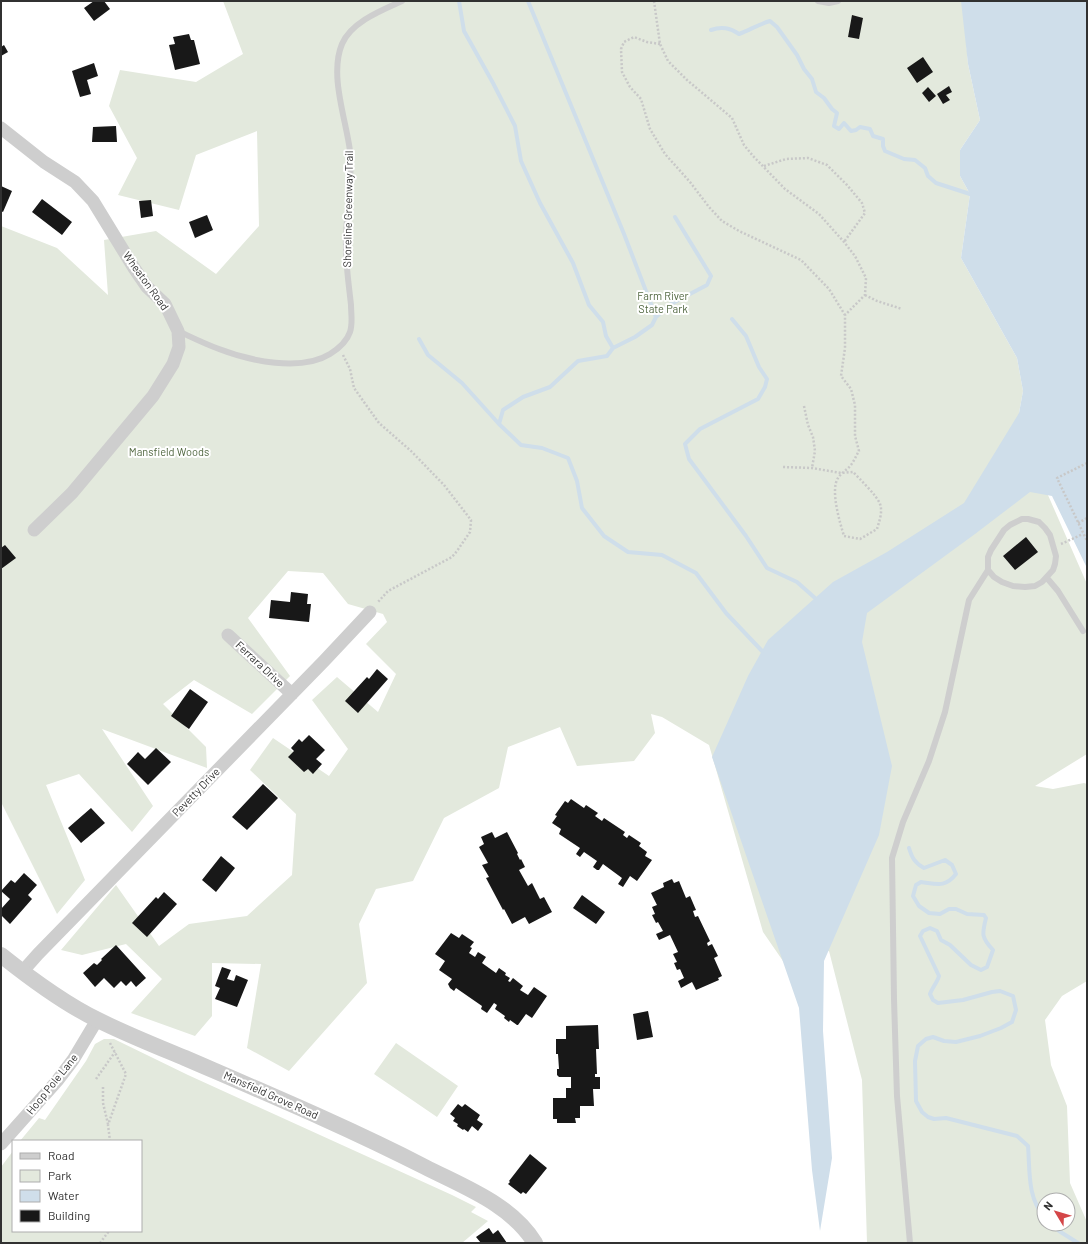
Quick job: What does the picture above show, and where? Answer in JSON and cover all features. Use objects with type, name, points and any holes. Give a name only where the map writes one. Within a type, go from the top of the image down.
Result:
[{"type":"street","name":"Wheaton Road","points":[[1,128],[44,162],[75,182],[93,201],[134,268],[148,287],[165,304],[178,330],[178,347],[173,364],[154,396],[72,494],[34,530]]},
{"type":"street","name":"Pevetty Drive","points":[[22,972],[370,612]]},
{"type":"street","name":"Ferrara Drive","points":[[228,635],[292,694]]},
{"type":"street","name":"Mansfield Grove Road","points":[[1,955],[22,972],[61,999],[101,1022],[299,1107],[394,1151],[473,1192],[510,1214],[535,1243]]},
{"type":"street","name":"Hoop Pole Lane","points":[[1,1144],[65,1071],[82,1045],[101,1022]]},
{"type":"lane","name":"Shoreline Greenway Trail","points":[[340,347],[349,336],[351,324],[349,286],[346,268],[346,241],[351,169],[348,140],[337,77],[338,60],[342,43],[359,24],[371,16],[402,1]]},
{"type":"lane","points":[[818,1],[838,1]]},
{"type":"lane","points":[[178,330],[232,354],[279,363],[299,363],[320,360],[340,347]]},
{"type":"lane","points":[[910,1243],[897,1096],[892,858],[903,822],[929,761],[945,712],[969,600],[988,570],[988,557],[996,540],[1010,525],[1022,519],[1039,522],[1050,535],[1056,556],[1055,564],[1047,578],[1042,582],[1034,586],[1013,586],[994,577],[988,570]]},
{"type":"lane","points":[[1047,578],[1058,591],[1083,631]]},
{"type":"path","points":[[654,1],[660,44],[668,61],[687,80],[732,118],[744,144],[753,156],[785,189],[819,214],[855,256],[866,278],[865,295],[845,315]]},
{"type":"path","points":[[660,44],[634,37],[624,42],[621,49],[622,72],[630,87],[641,99],[650,129],[658,144],[722,221],[739,231],[801,260],[829,289],[845,315],[841,376],[851,389],[855,405],[855,436],[859,451],[852,464],[842,473],[835,485],[836,500],[840,525],[844,536],[860,539],[877,529],[880,517],[880,504],[863,481],[853,472],[842,473],[812,468],[783,467]]},
{"type":"path","points":[[764,166],[786,159],[808,158],[827,165],[862,203],[865,213],[844,242]]},
{"type":"path","points":[[865,295],[902,309]]},
{"type":"path","points":[[340,347],[350,369],[354,388],[379,423],[444,485],[471,520],[470,532],[452,557],[388,591],[370,612]]},
{"type":"path","points":[[804,406],[808,425],[813,437],[815,451],[812,468]]},
{"type":"path","points":[[1087,463],[1057,478],[1087,541]]},
{"type":"path","points":[[1078,523],[1087,518]]},
{"type":"path","points":[[1070,540],[1083,534]]},
{"type":"path","points":[[101,1022],[126,1074],[108,1125]]},
{"type":"path","points":[[96,1080],[115,1052]]},
{"type":"path","points":[[103,1087],[103,1103],[110,1140]]},
{"type":"path","points":[[100,1243],[109,1232]]},
{"type":"green space","name":"Farm River State Park","points":[[223,1],[963,1],[968,64],[980,120],[960,150],[960,176],[970,194],[961,258],[1017,358],[1023,391],[1019,413],[1044,486],[1087,584],[1087,754],[1035,786],[1053,789],[1084,783],[1087,784],[1087,981],[1062,996],[1045,1020],[1051,1065],[1067,1106],[1070,1183],[1074,1192],[1036,1192],[1036,1232],[1076,1232],[1076,1197],[1087,1222],[1087,1243],[867,1243],[862,1080],[829,951],[783,961],[763,932],[709,745],[662,717],[651,714],[655,733],[634,761],[577,766],[560,727],[508,747],[499,788],[444,818],[413,881],[376,889],[359,924],[367,983],[289,1071],[247,1048],[261,964],[212,963],[212,1016],[195,1036],[131,1013],[162,979],[126,944],[82,955],[61,950],[116,885],[159,946],[189,924],[247,916],[292,875],[296,814],[250,770],[273,738],[329,776],[348,749],[312,700],[337,677],[378,712],[396,674],[366,644],[387,622],[383,614],[348,604],[323,573],[288,571],[248,618],[290,676],[252,714],[194,680],[163,704],[206,747],[207,768],[102,729],[153,806],[132,832],[79,774],[46,785],[85,880],[57,914],[1,802],[1,226],[57,248],[108,295],[104,240],[156,231],[216,274],[259,226],[257,131],[196,155],[179,210],[118,195],[137,158],[109,106],[120,70],[196,82],[243,54]]},
{"type":"green space","points":[[104,1039],[114,1039],[188,1075],[452,1195],[476,1207],[471,1212],[488,1221],[462,1243],[1,1243],[1,1167],[12,1152],[12,1232],[142,1232],[142,1140],[21,1140],[39,1118],[45,1120],[86,1061],[95,1044]]},
{"type":"green space","points":[[396,1043],[458,1086],[437,1117],[374,1074]]},
{"type":"water","points":[[961,1],[1087,1],[1087,568],[1052,496],[1030,492],[867,613],[862,642],[892,766],[879,835],[824,961],[823,1031],[832,1158],[820,1231],[812,1170],[799,1008],[712,757],[748,676],[768,640],[833,582],[887,552],[964,503],[1019,413],[1023,391],[1017,358],[961,258],[970,194],[960,176],[960,150],[980,120],[968,64]]},
{"type":"building","points":[[94,1],[104,1],[110,9],[94,21],[84,8]]},
{"type":"building","points":[[852,15],[863,18],[859,39],[848,37]]},
{"type":"building","points":[[189,34],[191,40],[194,40],[200,64],[175,70],[169,45],[175,44],[173,37]]},
{"type":"building","points":[[4,45],[8,52],[1,56],[1,47]]},
{"type":"building","points":[[923,57],[933,72],[917,83],[907,68]]},
{"type":"building","points":[[94,63],[98,76],[87,80],[91,94],[80,97],[72,71]]},
{"type":"building","points":[[949,86],[952,92],[946,95],[950,100],[943,104],[937,94]]},
{"type":"building","points":[[928,87],[936,96],[929,102],[922,93]]},
{"type":"building","points":[[116,126],[117,142],[92,142],[93,127]]},
{"type":"building","points":[[1,186],[12,191],[3,212],[1,211]]},
{"type":"building","points":[[42,199],[72,222],[62,235],[32,212]]},
{"type":"building","points":[[151,200],[153,216],[141,218],[139,201]]},
{"type":"building","points":[[207,215],[213,230],[195,238],[189,222]]},
{"type":"building","points":[[1026,537],[1038,552],[1015,570],[1003,556]]},
{"type":"building","points":[[5,545],[16,558],[1,569],[1,548]]},
{"type":"building","points":[[291,592],[308,594],[307,604],[311,604],[309,622],[269,618],[271,600],[290,602]]},
{"type":"building","points":[[377,669],[388,679],[358,713],[345,701],[367,677],[369,679]]},
{"type":"building","points":[[190,689],[208,702],[189,729],[171,716]]},
{"type":"building","points":[[309,735],[325,750],[316,759],[322,764],[313,774],[308,769],[304,772],[288,757],[294,751],[291,748],[299,739],[302,742]]},
{"type":"building","points":[[156,748],[171,762],[148,785],[127,764],[138,752],[145,759]]},
{"type":"building","points":[[263,784],[278,798],[247,830],[232,817]]},
{"type":"building","points":[[571,799],[584,808],[586,805],[598,813],[595,816],[602,821],[604,818],[625,832],[623,835],[627,838],[629,835],[641,843],[639,846],[647,852],[645,856],[652,860],[637,881],[630,876],[623,887],[618,884],[622,878],[603,864],[599,870],[597,870],[593,867],[597,861],[584,852],[580,857],[576,854],[580,848],[559,834],[561,829],[552,823],[557,816],[555,815],[565,801],[568,803]]},
{"type":"building","points":[[91,808],[105,823],[81,843],[68,828]]},
{"type":"building","points":[[492,832],[495,838],[507,832],[520,860],[521,859],[525,867],[519,870],[528,886],[532,883],[540,899],[544,897],[552,912],[529,924],[525,917],[512,924],[486,878],[489,877],[482,865],[488,863],[479,847],[484,844],[481,837]]},
{"type":"building","points":[[221,856],[235,868],[216,892],[202,880]]},
{"type":"building","points":[[24,873],[37,885],[28,895],[32,899],[10,924],[1,915],[1,909],[10,899],[1,891],[11,880],[15,883]]},
{"type":"building","points":[[672,879],[674,883],[679,881],[686,898],[690,896],[696,910],[693,911],[695,917],[698,916],[710,941],[707,943],[708,946],[712,944],[718,956],[714,958],[722,976],[718,978],[719,980],[696,990],[692,982],[681,988],[678,981],[684,978],[680,969],[677,970],[674,963],[677,962],[673,954],[678,952],[670,935],[659,940],[656,934],[663,931],[658,922],[656,923],[652,915],[655,914],[652,907],[657,905],[651,893],[664,887],[663,883]]},
{"type":"building","points":[[164,892],[177,904],[147,937],[132,923],[156,897],[158,899]]},
{"type":"building","points":[[582,895],[605,912],[596,924],[573,908]]},
{"type":"building","points":[[451,933],[459,938],[462,934],[474,942],[470,947],[472,948],[469,953],[475,957],[478,952],[486,957],[482,963],[496,973],[499,968],[510,978],[508,981],[510,982],[513,978],[523,986],[520,990],[528,995],[534,987],[547,996],[532,1018],[526,1014],[517,1025],[504,1018],[505,1016],[495,1009],[497,1005],[494,1003],[487,1013],[481,1009],[482,1006],[456,988],[454,991],[450,988],[448,984],[452,979],[439,970],[445,961],[435,954]]},
{"type":"building","points":[[116,945],[146,978],[136,987],[131,981],[126,986],[121,981],[114,988],[104,978],[95,987],[83,973],[94,963],[97,965],[102,960],[101,959]]},
{"type":"building","points":[[222,967],[231,970],[227,979],[234,981],[236,975],[248,980],[237,1007],[215,999],[220,988],[215,986]]},
{"type":"building","points":[[648,1011],[653,1037],[637,1040],[633,1014]]},
{"type":"building","points":[[598,1025],[599,1049],[596,1049],[597,1074],[595,1074],[595,1077],[600,1077],[600,1089],[593,1089],[594,1106],[580,1106],[580,1118],[575,1118],[576,1123],[557,1123],[557,1119],[553,1119],[553,1098],[566,1098],[566,1088],[571,1088],[571,1077],[559,1077],[557,1075],[557,1069],[559,1069],[558,1054],[556,1054],[556,1039],[566,1039],[566,1026]]},
{"type":"building","points":[[458,1104],[462,1107],[465,1104],[480,1115],[477,1120],[483,1124],[478,1131],[472,1126],[468,1132],[464,1129],[463,1130],[453,1121],[455,1118],[450,1114]]},
{"type":"building","points":[[530,1154],[547,1168],[526,1194],[523,1192],[521,1194],[508,1184]]},
{"type":"building","points":[[489,1228],[493,1234],[498,1230],[507,1243],[481,1243],[476,1237]]},
{"type":"waterway","points":[[459,1],[464,31],[515,126],[521,161],[540,203],[573,263],[589,305],[603,322],[606,336],[613,348],[607,356],[578,361],[550,387],[523,397],[503,410],[499,424],[521,445],[542,448],[568,458],[577,481],[582,508],[604,536],[628,552],[662,555],[696,573],[726,613],[762,651]]},
{"type":"waterway","points":[[528,1],[624,234],[656,317],[652,325],[635,337],[613,348]]},
{"type":"waterway","points":[[711,30],[726,28],[739,34],[770,21],[777,27],[797,55],[804,69],[812,79],[816,92],[824,98],[837,113],[834,126],[839,129],[844,123],[851,131],[860,127],[870,129],[873,136],[883,139],[885,151],[904,159],[915,160],[925,168],[928,176],[936,183],[970,194]]},
{"type":"waterway","points":[[656,317],[671,304],[707,285],[711,276],[675,217]]},
{"type":"waterway","points":[[732,319],[746,336],[759,367],[767,379],[765,387],[758,399],[700,429],[685,444],[689,459],[746,536],[767,568],[797,582],[815,598]]},
{"type":"waterway","points":[[419,339],[428,355],[462,383],[499,424]]},
{"type":"waterway","points":[[909,848],[914,860],[924,868],[945,860],[952,865],[956,874],[944,883],[936,884],[921,882],[916,885],[913,896],[919,906],[929,913],[940,914],[949,909],[956,909],[967,914],[984,915],[986,918],[983,932],[984,938],[993,950],[987,967],[981,970],[971,965],[950,945],[941,940],[937,931],[930,928],[923,931],[920,936],[939,976],[930,994],[933,1000],[938,1003],[963,1000],[1000,991],[1013,996],[1016,1010],[1012,1022],[980,1036],[956,1042],[944,1041],[933,1037],[926,1039],[918,1046],[915,1061],[916,1101],[922,1112],[928,1117],[934,1119],[946,1118],[1017,1136],[1028,1146],[1030,1183],[1036,1203]]},
{"type":"waterway","points":[[1061,1232],[1078,1243]]},
{"type":"park label","name":"Mansfield Woods","points":[[169,452]]}]
